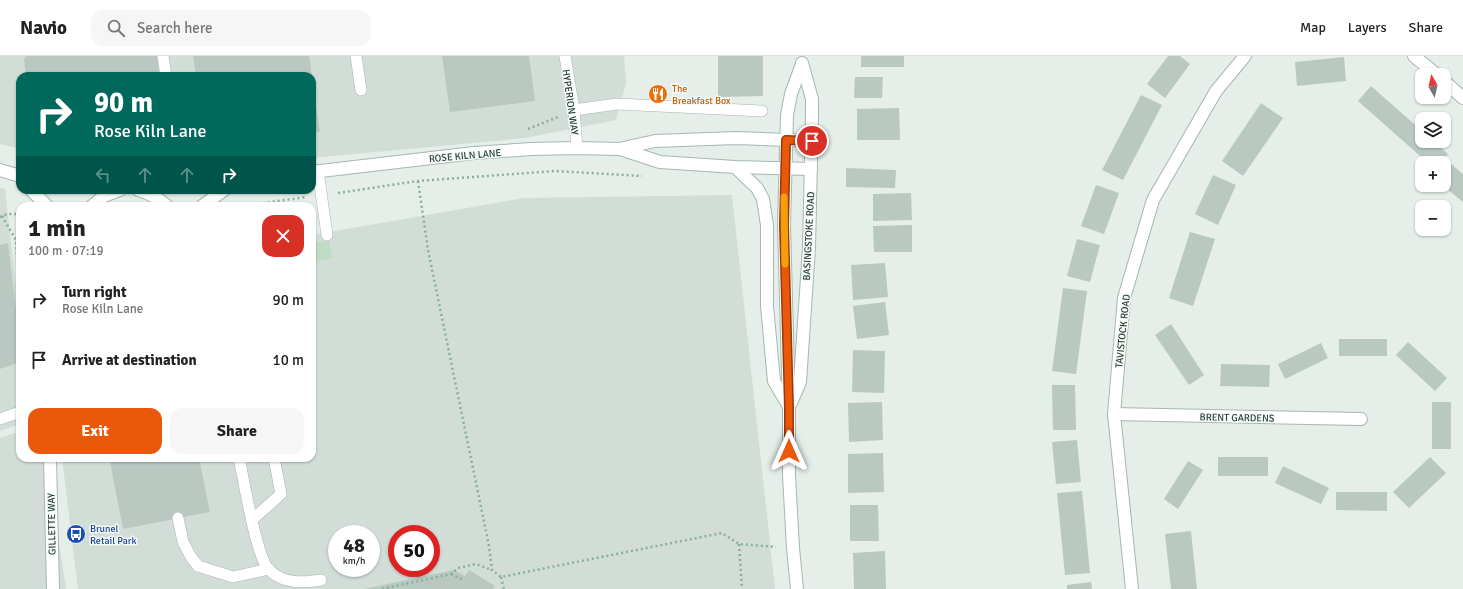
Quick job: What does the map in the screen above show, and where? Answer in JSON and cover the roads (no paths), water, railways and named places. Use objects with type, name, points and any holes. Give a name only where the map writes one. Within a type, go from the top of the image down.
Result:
[{"type":"street","name":"TAVISTOCK ROAD","points":[[1132,589],[1114,414],[1124,298],[1153,200],[1216,91],[1245,56]]},
{"type":"street","points":[[1414,56],[1429,68]]},
{"type":"street","name":"BASINGSTOKE ROAD","points":[[797,589],[792,548],[789,475],[789,408],[784,225],[787,115],[791,94],[802,60]]},
{"type":"street","name":"BASINGSTOKE ROAD","points":[[789,408],[800,382],[811,169],[812,99],[802,60]]},
{"type":"street","points":[[1451,87],[1463,98]]},
{"type":"street","name":"ROSE KILN LANE","points":[[316,172],[474,153],[531,149],[620,149],[655,141],[736,138],[812,141]]},
{"type":"street","name":"ROSE KILN LANE","points":[[620,149],[660,162],[811,169]]},
{"type":"street","points":[[735,166],[757,188],[763,199],[767,224],[767,306],[774,381],[789,408]]},
{"type":"street","points":[[0,170],[16,176]]},
{"type":"street","points":[[35,194],[43,202]]},
{"type":"street","points":[[97,202],[108,194]]},
{"type":"street","points":[[150,194],[162,202]]},
{"type":"street","points":[[208,202],[218,194]]},
{"type":"street","name":"BRENT GARDENS","points":[[1114,414],[1361,419]]},
{"type":"street","name":"GILLETTE WAY","points":[[50,462],[53,589]]},
{"type":"lane","points":[[163,56],[165,72]]},
{"type":"lane","points":[[356,56],[361,90]]},
{"type":"lane","name":"HYPERION WAY","points":[[565,56],[574,110],[578,148]]},
{"type":"lane","points":[[574,110],[617,104],[762,111]]},
{"type":"lane","points":[[316,176],[321,195],[327,235]]},
{"type":"lane","points":[[0,419],[16,413]]},
{"type":"lane","points":[[240,462],[252,520],[264,564],[281,578],[298,583],[321,580]]},
{"type":"lane","points":[[252,520],[281,494],[275,462]]},
{"type":"lane","points":[[178,518],[183,542],[198,566],[234,577],[269,569]]},
{"type":"place","name":"The Breakfast Box","points":[[658,94]]},
{"type":"place","name":"Brunel Retail Park","points":[[76,534]]}]
